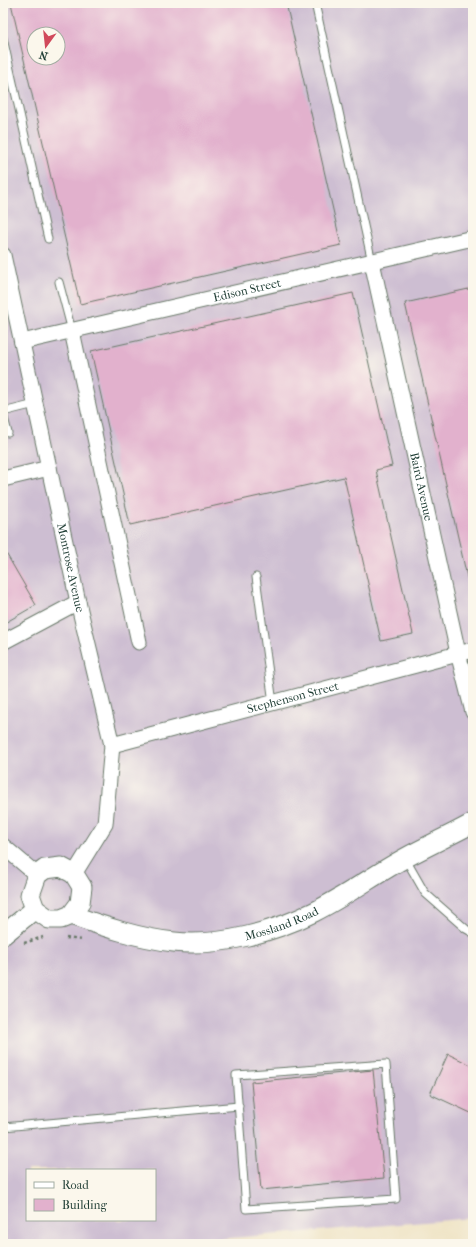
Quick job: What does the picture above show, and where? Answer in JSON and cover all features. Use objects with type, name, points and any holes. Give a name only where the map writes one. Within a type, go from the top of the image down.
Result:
[{"type":"street","name":"Edison Street","points":[[22,342],[473,238]]},
{"type":"street","name":"Montrose Avenue","points":[[3,255],[78,602],[112,746],[105,824],[74,874]]},
{"type":"street","name":"Baird Avenue","points":[[372,262],[458,653],[473,712]]},
{"type":"street","points":[[72,331],[139,642]]},
{"type":"street","points":[[3,479],[49,468]]},
{"type":"street","points":[[3,642],[78,602]]},
{"type":"street","name":"Stephenson Street","points":[[112,746],[473,650]]},
{"type":"street","name":"Mossland Road","points":[[71,915],[111,929],[175,942],[208,942],[253,935],[314,912],[405,858],[473,824]]},
{"type":"street","points":[[3,846],[37,875]]},
{"type":"street","points":[[61,867],[74,874],[82,887],[80,903],[71,915],[61,919],[49,919],[35,909],[30,895],[37,875],[45,869],[61,867]]},
{"type":"street","points":[[11,940],[35,909]]},
{"type":"lane","points":[[315,3],[372,262]]},
{"type":"lane","points":[[3,38],[48,239]]},
{"type":"lane","points":[[58,282],[72,331]]},
{"type":"lane","points":[[8,433],[3,413],[35,404]]},
{"type":"lane","points":[[256,577],[273,703]]},
{"type":"lane","points":[[405,858],[425,893],[466,929],[473,933]]},
{"type":"lane","points":[[386,1064],[396,1199],[246,1209],[239,1106],[236,1074],[386,1064]]},
{"type":"lane","points":[[3,1127],[239,1106]]},
{"type":"path","points":[[11,940],[49,937]]},
{"type":"path","points":[[62,938],[84,940]]},
{"type":"shaded area","points":[[3,3],[473,3],[473,1218],[157,1244],[3,1244]]},
{"type":"building","points":[[11,3],[286,3],[341,245],[80,304]]},
{"type":"building","points":[[473,288],[473,599],[472,599],[405,303]]},
{"type":"building","points":[[353,293],[392,466],[376,470],[413,634],[381,641],[344,477],[130,525],[91,351]]},
{"type":"building","points":[[3,548],[36,605],[3,624]]},
{"type":"building","points":[[448,1054],[473,1066],[473,1114],[430,1094]]},
{"type":"building","points":[[373,1070],[384,1178],[261,1190],[251,1082]]}]
